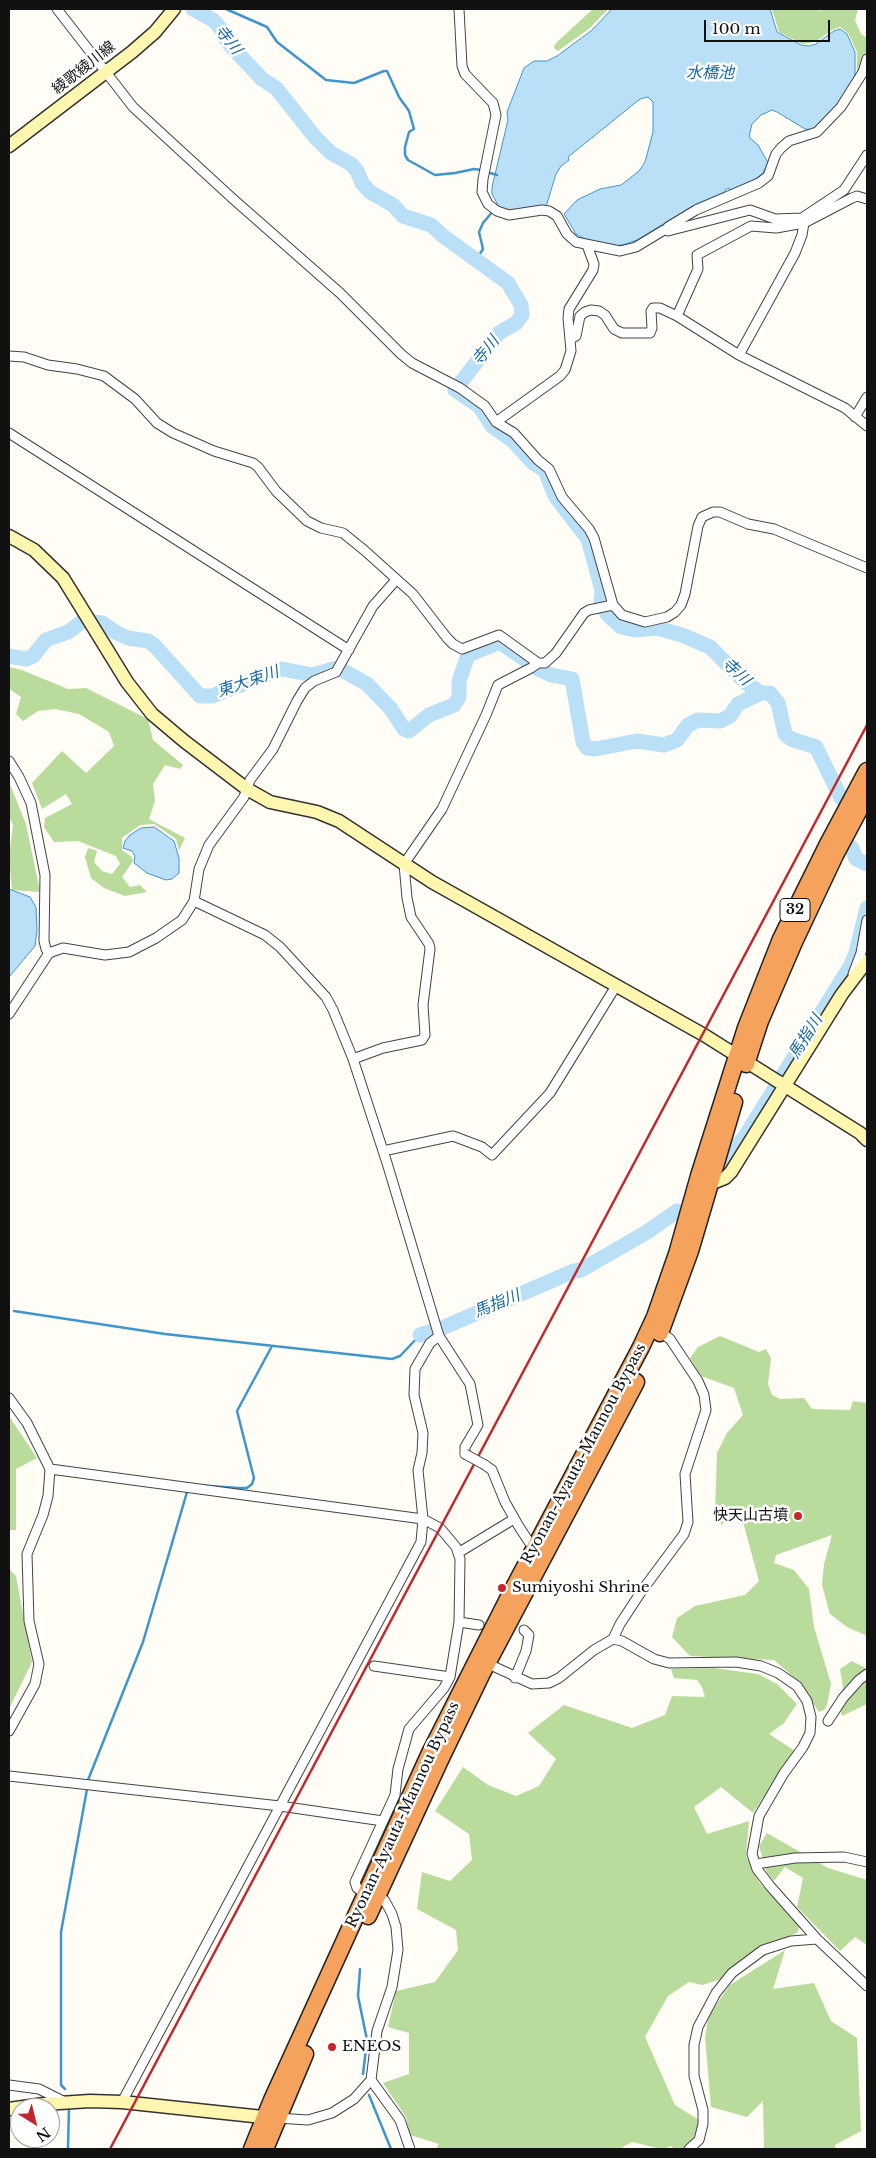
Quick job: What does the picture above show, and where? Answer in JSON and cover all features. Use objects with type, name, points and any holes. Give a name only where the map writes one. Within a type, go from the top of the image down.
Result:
[{"type":"highway","name":"Ryonan-Ayauta-Mannou Bypass","points":[[252,2149],[271,2118],[372,1895],[430,1753],[630,1395],[655,1329],[690,1251],[710,1184],[742,1059],[746,1028],[781,939],[820,859],[867,771]]},
{"type":"highway","name":"Ryonan-Ayauta-Mannou Bypass","points":[[482,1661],[536,1547],[622,1386],[655,1329],[699,1176],[742,1059],[830,864],[867,796]]},
{"type":"highway","name":"Ryonan-Ayauta-Mannou Bypass","points":[[265,2149],[271,2118]]},
{"type":"street","points":[[56,9],[90,49],[133,107],[232,198],[340,292],[401,354],[412,363],[458,387],[485,406],[496,422],[514,433],[538,460],[549,469],[562,497],[589,529],[597,547],[607,606]]},
{"type":"street","name":"綾歌綾川線","points":[[9,146],[106,73],[155,32],[174,9]]},
{"type":"street","points":[[459,9],[462,66],[471,80],[493,103],[496,115],[483,179],[482,192],[488,204],[494,209],[509,214],[542,210],[550,211],[557,216],[571,239],[576,242],[620,251],[629,250],[696,210],[759,183],[768,176],[776,154],[781,148],[789,141],[817,132],[841,107],[859,79],[867,59]]},
{"type":"street","points":[[859,79],[867,86]]},
{"type":"street","points":[[664,230],[668,231],[750,210],[775,219],[803,220],[844,190],[867,155]]},
{"type":"street","points":[[676,316],[698,269],[697,255],[751,226],[776,228],[803,220],[857,196],[867,199]]},
{"type":"street","points":[[739,355],[795,253],[802,235],[803,220]]},
{"type":"street","points":[[496,422],[560,376],[569,359],[569,309],[593,270],[594,264],[587,245]]},
{"type":"street","points":[[570,339],[576,336],[580,316],[591,310],[599,311],[605,315],[614,329],[622,333],[650,333],[652,328],[651,311],[653,308],[660,308],[739,355],[845,408],[867,426]]},
{"type":"street","points":[[9,356],[24,357],[48,365],[77,369],[104,376],[135,399],[157,423],[173,433],[258,467],[276,491],[307,521],[322,528],[343,533],[364,550],[420,602],[453,644],[466,649],[499,635],[535,665]]},
{"type":"street","points":[[855,417],[867,398]]},
{"type":"street","points":[[9,433],[349,650]]},
{"type":"street","points":[[353,1059],[383,1048],[422,1040],[425,1035],[423,1005],[430,949],[411,917],[404,864],[442,809],[498,685],[535,665],[550,660],[584,612],[607,606],[622,615],[645,622],[667,618],[675,612],[681,605],[685,594],[698,526],[702,517],[713,512],[720,512],[748,524],[774,529],[867,568]]},
{"type":"street","points":[[9,536],[34,550],[55,568],[70,587],[127,682],[152,714],[247,789],[270,802],[328,816],[432,882],[742,1059],[860,1132],[867,1140]]},
{"type":"street","points":[[9,1014],[49,953],[63,948],[105,955],[130,952],[182,920],[194,901],[199,869],[209,845],[244,797],[250,780],[273,749],[305,688],[314,681],[338,670],[373,606],[396,580]]},
{"type":"street","points":[[9,761],[31,802],[45,875],[44,940],[49,953]]},
{"type":"street","points":[[194,901],[265,935],[280,947],[326,997],[333,1010],[353,1059],[438,1332],[470,1384],[478,1425],[465,1447],[465,1454],[492,1470],[514,1518],[528,1541],[536,1547]]},
{"type":"street","points":[[850,984],[861,953],[867,920]]},
{"type":"street","points":[[710,1184],[725,1178],[731,1172],[780,1084],[850,984],[865,969]]},
{"type":"street","points":[[383,1151],[453,1136],[482,1147],[492,1155],[550,1093],[616,986]]},
{"type":"street","points":[[482,1661],[515,1678],[532,1684],[549,1683],[559,1678],[594,1650],[613,1639],[620,1624],[641,1592],[684,1534],[688,1522],[685,1474],[706,1410],[704,1395],[698,1381],[670,1339],[655,1329]]},
{"type":"street","points":[[122,2102],[421,1542],[423,1519],[418,1470],[422,1453],[423,1433],[414,1395],[415,1368],[416,1363],[438,1332]]},
{"type":"street","points":[[9,1398],[27,1423],[50,1469],[48,1496],[43,1515],[27,1554],[28,1611],[39,1664],[38,1674],[35,1684],[9,1731]]},
{"type":"street","points":[[9,2109],[65,2102],[122,2102],[271,2118],[308,2120],[332,2113],[354,2099],[371,2080],[377,2031],[392,1987],[398,1950],[396,1927],[385,1901],[357,1888],[355,1882],[394,1795],[398,1769],[410,1729],[444,1688],[450,1677],[459,1622],[460,1559],[458,1553],[450,1538],[440,1528],[423,1519],[50,1469]]},
{"type":"street","points":[[458,1553],[514,1518]]},
{"type":"street","points":[[459,1622],[479,1625]]},
{"type":"street","points":[[515,1678],[526,1651],[529,1635],[524,1630]]},
{"type":"street","points":[[613,1639],[622,1641],[654,1659],[669,1663],[736,1662],[761,1666],[778,1673],[797,1686],[807,1701],[811,1717],[810,1733],[803,1748],[784,1773],[759,1816],[752,1854],[770,1886],[817,1939],[867,1986]]},
{"type":"street","points":[[374,1666],[450,1677]]},
{"type":"street","points":[[828,1720],[843,1698],[867,1674]]},
{"type":"street","points":[[9,1776],[280,1806],[383,1821]]},
{"type":"street","points":[[756,1864],[795,1858],[844,1857],[867,1862]]},
{"type":"street","points":[[689,2149],[699,2140],[703,2124],[703,2110],[694,2076],[694,2045],[698,2027],[716,1993],[732,1973],[763,1950],[791,1941],[817,1939]]},
{"type":"street","points":[[371,2080],[400,2120],[410,2149]]},
{"type":"street","points":[[9,2085],[39,2089],[65,2102]]},
{"type":"green space","points":[[593,9],[608,9],[590,28],[558,51],[555,49],[554,46],[557,42]]},
{"type":"green space","points":[[772,9],[815,9],[820,11],[822,9],[858,9],[855,20],[861,34],[867,38],[867,48],[865,59],[857,75],[857,52],[848,33],[840,27],[832,30],[815,42],[802,44],[779,32]]},
{"type":"green space","points":[[9,667],[22,670],[68,689],[86,688],[148,719],[153,740],[183,765],[180,769],[165,765],[153,784],[155,801],[149,819],[185,838],[179,850],[176,839],[154,824],[140,825],[122,838],[122,850],[131,856],[133,861],[122,877],[130,887],[140,885],[147,892],[125,896],[104,888],[91,878],[85,857],[88,848],[97,851],[94,862],[102,871],[112,874],[120,864],[116,856],[78,841],[54,842],[44,827],[45,818],[72,804],[66,794],[42,809],[32,783],[62,751],[86,773],[114,746],[109,732],[79,714],[55,709],[38,711],[23,721],[16,714],[21,697],[9,689]]},
{"type":"green space","points":[[9,782],[26,824],[40,892],[12,890],[9,857],[13,825],[9,817]]},
{"type":"green space","points":[[720,1336],[759,1352],[766,1349],[771,1358],[768,1384],[772,1395],[780,1399],[804,1398],[812,1409],[850,1410],[853,1401],[867,1403],[867,1636],[847,1627],[830,1614],[822,1585],[824,1564],[832,1535],[776,1555],[774,1563],[794,1570],[809,1589],[814,1627],[831,1684],[827,1705],[824,1710],[819,1712],[798,1681],[774,1660],[690,1656],[672,1637],[677,1618],[695,1606],[745,1595],[759,1581],[743,1522],[735,1507],[729,1508],[726,1521],[721,1525],[715,1510],[717,1453],[727,1433],[743,1415],[734,1388],[701,1376],[690,1358],[698,1347]]},
{"type":"green space","points":[[9,1416],[37,1458],[16,1469],[16,1530],[9,1530]]},
{"type":"green space","points":[[9,1569],[16,1576],[32,1662],[9,1709]]},
{"type":"green space","points":[[852,1661],[867,1669],[867,1704],[842,1716],[840,1710],[843,1687],[840,1669]]},
{"type":"green space","points":[[714,1668],[758,1674],[777,1684],[797,1704],[784,1723],[769,1734],[795,1751],[753,1813],[721,1787],[694,1807],[707,1834],[749,1821],[746,1856],[759,1882],[800,1926],[797,1933],[749,1955],[722,1979],[702,1985],[689,1982],[668,1996],[645,2037],[675,2105],[699,2120],[693,2141],[684,2149],[673,2149],[672,2146],[661,2149],[632,2142],[619,2149],[436,2149],[439,2144],[410,2135],[406,2117],[383,2083],[409,2074],[409,2033],[388,2027],[396,1991],[435,1982],[458,1950],[456,1930],[417,1909],[422,1872],[450,1881],[472,1860],[469,1834],[435,1811],[463,1767],[488,1785],[516,1796],[539,1786],[556,1759],[528,1733],[564,1705],[632,1728],[665,1715],[672,1696],[705,1697],[702,1687],[697,1680],[674,1678],[671,1669]]},
{"type":"green space","points":[[767,1833],[828,1868],[867,1880],[867,1945],[855,1937],[840,1951],[797,1907],[803,1878],[785,1867],[774,1881],[767,1873],[759,1846]]},
{"type":"green space","points":[[785,1950],[773,1989],[814,1983],[831,2021],[857,2038],[861,2131],[835,2145],[835,2149],[764,2149],[763,2101],[747,2117],[711,2107],[705,2037],[709,2015],[730,1985]]},
{"type":"water","name":"水橋池","points":[[612,9],[770,9],[777,32],[801,45],[809,46],[816,44],[840,29],[847,34],[855,52],[855,77],[839,104],[815,130],[805,129],[772,110],[761,115],[752,124],[749,137],[758,145],[770,166],[767,165],[763,173],[755,179],[730,190],[729,188],[725,192],[696,204],[637,240],[615,246],[585,239],[576,234],[564,214],[577,200],[600,189],[621,185],[639,171],[645,162],[653,132],[653,102],[648,97],[640,99],[568,157],[569,160],[561,166],[556,174],[546,207],[508,211],[500,209],[492,194],[492,187],[508,120],[507,112],[524,68],[534,61],[547,61],[557,56],[591,31]]},
{"type":"water","points":[[154,827],[174,841],[179,858],[179,873],[172,879],[166,880],[147,873],[134,863],[135,856],[132,851],[123,848],[125,841],[130,835],[141,828]]},
{"type":"water","points":[[9,889],[30,897],[36,907],[37,930],[35,946],[9,977]]},
{"type":"waterway","name":"寺川","points":[[193,9],[213,20],[223,31],[224,37],[231,46],[262,79],[276,88],[314,136],[331,153],[351,164],[357,171],[362,183],[370,192],[393,205],[403,216],[431,225],[443,236],[508,283],[521,305],[522,315],[516,323],[499,333],[455,390],[479,406],[492,426],[512,440],[533,463],[545,470],[555,496],[588,539],[602,590],[601,602],[607,614],[621,627],[635,630],[657,628],[682,635],[710,647],[746,683],[761,693]]},
{"type":"waterway","points":[[226,9],[267,27],[277,42],[326,80],[354,83],[387,71],[399,97],[409,111],[414,129],[409,132],[405,147],[405,155],[408,160],[435,175],[474,169],[482,170]]},
{"type":"waterway","points":[[490,173],[497,175]]},
{"type":"waterway","points":[[476,260],[483,249],[479,232],[483,223],[493,211]]},
{"type":"waterway","name":"東大束川","points":[[9,656],[26,659],[33,656],[46,640],[68,632],[83,621],[102,623],[128,638],[148,641],[154,645],[200,696],[212,696],[282,669],[313,675],[333,669],[342,670],[367,684],[391,709],[404,729],[409,731],[429,715],[454,705],[459,697],[459,681],[468,655],[500,642],[540,670],[551,675],[572,679],[583,742],[587,748],[595,749],[637,741],[664,745],[677,740],[688,725],[698,720],[720,721],[730,716],[738,704],[761,693],[770,693],[778,703],[785,734],[791,739],[816,747],[841,798]]},
{"type":"waterway","name":"東大束川","points":[[852,848],[856,859],[867,864]]},
{"type":"waterway","name":"馬指川","points":[[728,1158],[746,1135],[851,965],[856,953],[867,908]]},
{"type":"waterway","name":"馬指川","points":[[420,1335],[442,1328],[574,1271],[581,1270],[647,1232],[677,1211]]},
{"type":"waterway","points":[[14,1311],[165,1334],[392,1359],[400,1356],[420,1335]]},
{"type":"waterway","points":[[195,1485],[247,1488],[252,1484],[254,1478],[237,1411],[272,1346]]},
{"type":"waterway","points":[[88,1780],[143,1642],[187,1492]]},
{"type":"waterway","points":[[65,2089],[61,2085],[61,1932],[87,1789]]},
{"type":"waterway","points":[[360,1969],[358,1996],[367,2040],[363,2074]]},
{"type":"waterway","points":[[369,2095],[391,2149]]},
{"type":"waterway","points":[[68,2149],[69,2106]]},
{"type":"tunnel","points":[[479,1625],[524,1630]]},
{"type":"railway","points":[[110,2149],[867,725]]},
{"type":"place","name":"快天山古墳","points":[[798,1516]]},
{"type":"place","name":"Sumiyoshi Shrine","points":[[502,1588]]},
{"type":"place","name":"ENEOS","points":[[332,2047]]}]
